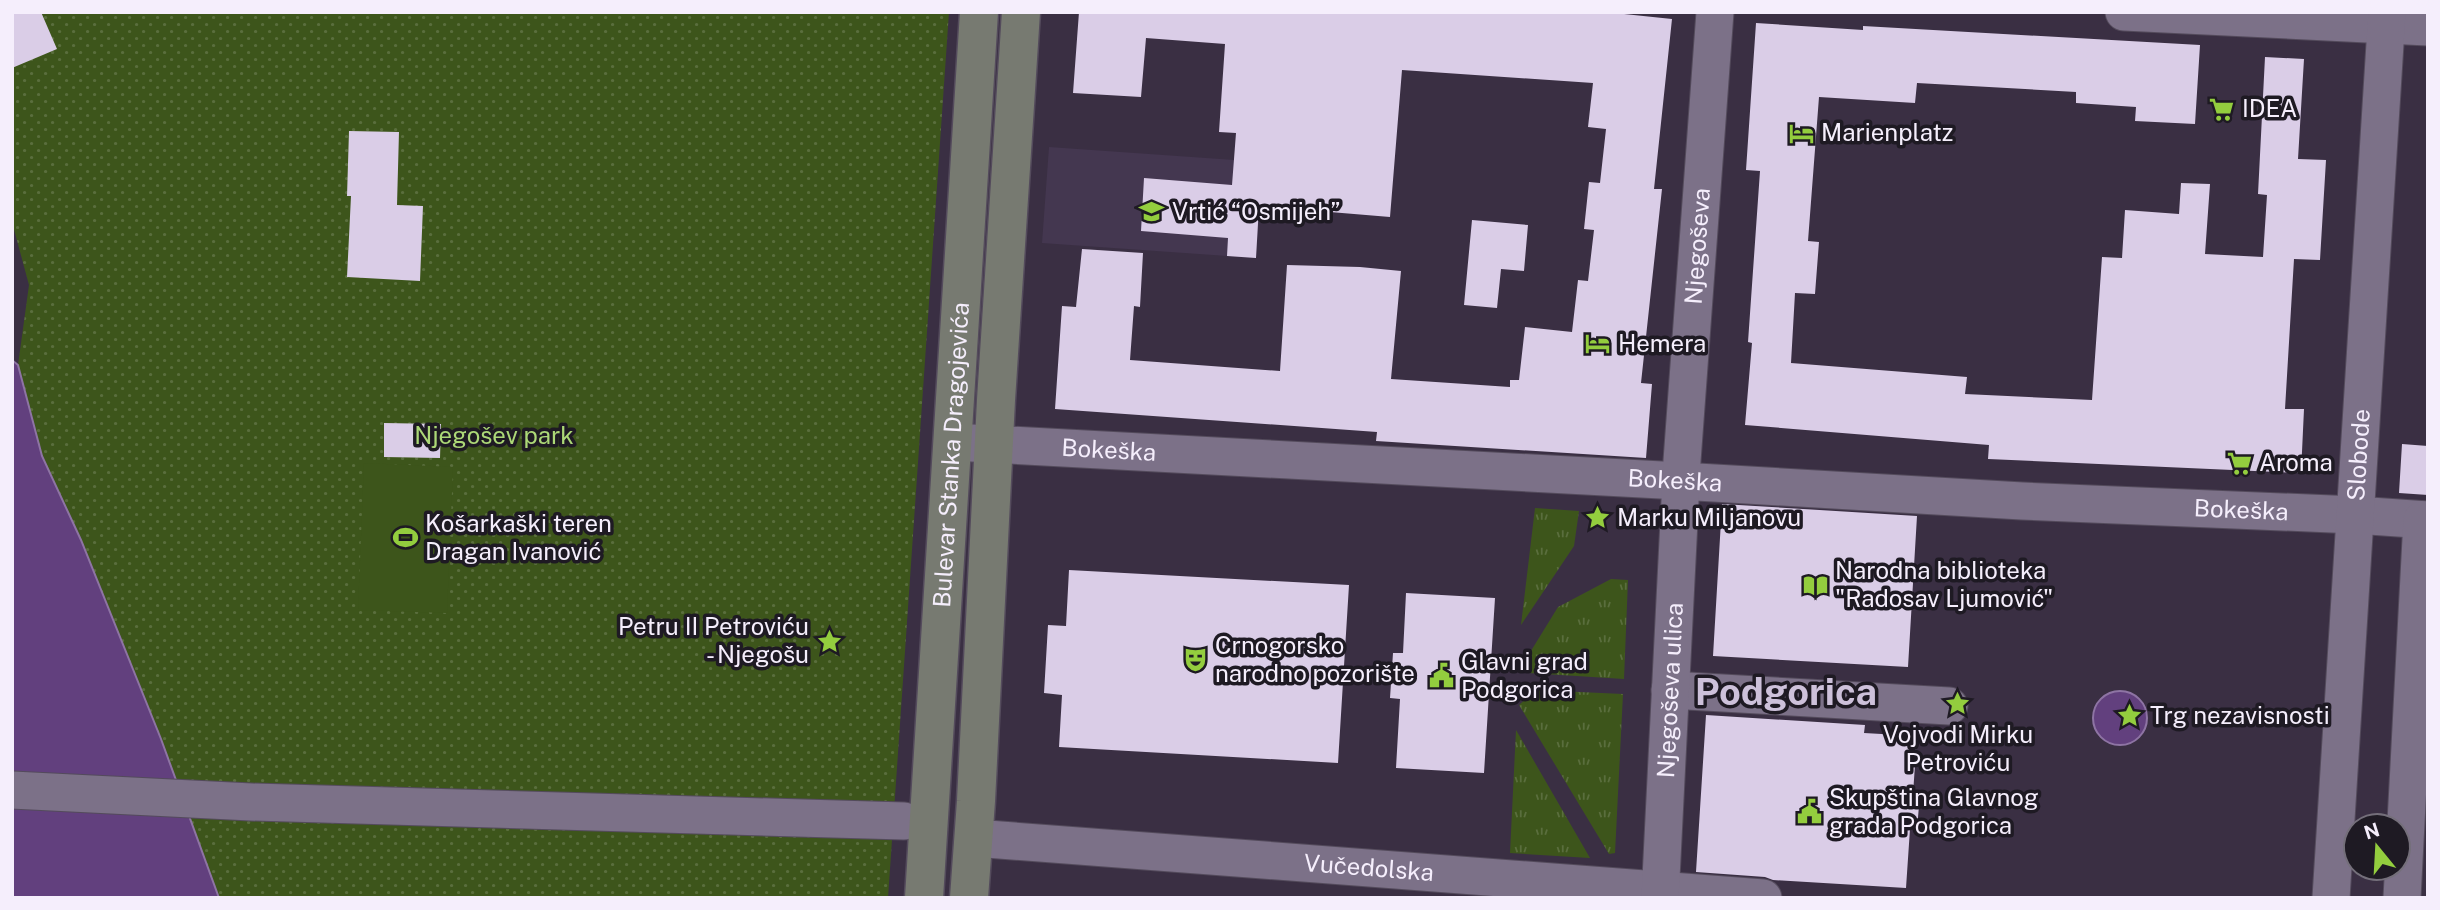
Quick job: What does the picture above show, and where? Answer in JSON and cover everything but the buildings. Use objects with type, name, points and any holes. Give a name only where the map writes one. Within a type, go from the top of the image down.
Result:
[{"type":"street","name":"Bulevar Stanka Dragojevića","points":[[924,898],[979,12]]},
{"type":"street","name":"Bulevar Stanka Dragojevića","points":[[969,898],[1021,12]]},
{"type":"street","name":"Njegoševa","points":[[1681,481],[1716,12]]},
{"type":"street","points":[[2124,12],[2386,19],[2428,27]]},
{"type":"street","name":"Slobode","points":[[2330,898],[2339,514],[2386,19]]},
{"type":"street","name":"Bokeška","points":[[953,442],[2022,501],[2425,520]]},
{"type":"street","name":"Njegoševa ulica","points":[[1660,895],[1681,481]]},
{"type":"street","points":[[2402,898],[2425,520]]},
{"type":"street","points":[[1670,690],[1949,706]]},
{"type":"street","points":[[12,790],[251,802],[904,821]]},
{"type":"street","name":"Vučedolska","points":[[974,838],[1660,895],[1763,898]]},
{"type":"shaded area","name":"Vrtić “Osmijeh”","points":[[1049,147],[1263,162],[1256,258],[1042,243]]},
{"type":"shaded area","points":[[12,360],[18,365],[42,456],[81,540],[161,739],[219,898],[12,898]]},
{"type":"shaded area","points":[[2120,691],[2139,699],[2147,718],[2139,737],[2120,745],[2101,737],[2093,718],[2101,699]]},
{"type":"green space","name":"Njegošev park","points":[[12,12],[949,12],[888,898],[219,898],[161,739],[81,540],[42,456],[18,365],[29,285],[12,222]]},
{"type":"green space","name":"Košarkaški teren Dragan Ivanović","points":[[364,463],[453,467],[447,613],[358,610]]},
{"type":"green space","points":[[1535,508],[1579,511],[1574,546],[1521,625]]},
{"type":"green space","points":[[1611,579],[1628,580],[1624,679],[1529,673],[1523,664],[1558,607]]},
{"type":"green space","points":[[1536,690],[1623,694],[1615,853],[1609,854],[1519,705]]},
{"type":"green space","points":[[1516,730],[1590,858],[1510,853]]},
{"type":"place","name":"IDEA","points":[[2222,109]]},
{"type":"place","name":"Marienplatz","points":[[1801,133]]},
{"type":"place","name":"Vrtić “Osmijeh”","points":[[1152,212]]},
{"type":"place","name":"Hemera","points":[[1598,344]]},
{"type":"place","name":"Aroma","points":[[2239,463]]},
{"type":"place","name":"Marku Miljanovu","points":[[1597,518]]},
{"type":"place","name":"Košarkaški teren Dragan Ivanović","points":[[405,538]]},
{"type":"place","name":"Narodna biblioteka \"Radosav Ljumović\"","points":[[1815,585]]},
{"type":"place","name":"Petru II Petroviću - Njegošu","points":[[829,641]]},
{"type":"place","name":"Crnogorsko narodno pozorište","points":[[1195,660]]},
{"type":"place","name":"Glavni grad Podgorica","points":[[1441,676]]},
{"type":"place","name":"Vojvodi Mirku Petroviću","points":[[1958,704]]},
{"type":"place","name":"Trg nezavisnosti","points":[[2130,716]]},
{"type":"place","name":"Skupština Glavnog grada Podgorica","points":[[1809,812]]},
{"type":"district","name":"Podgorica","points":[[1786,692]]}]
